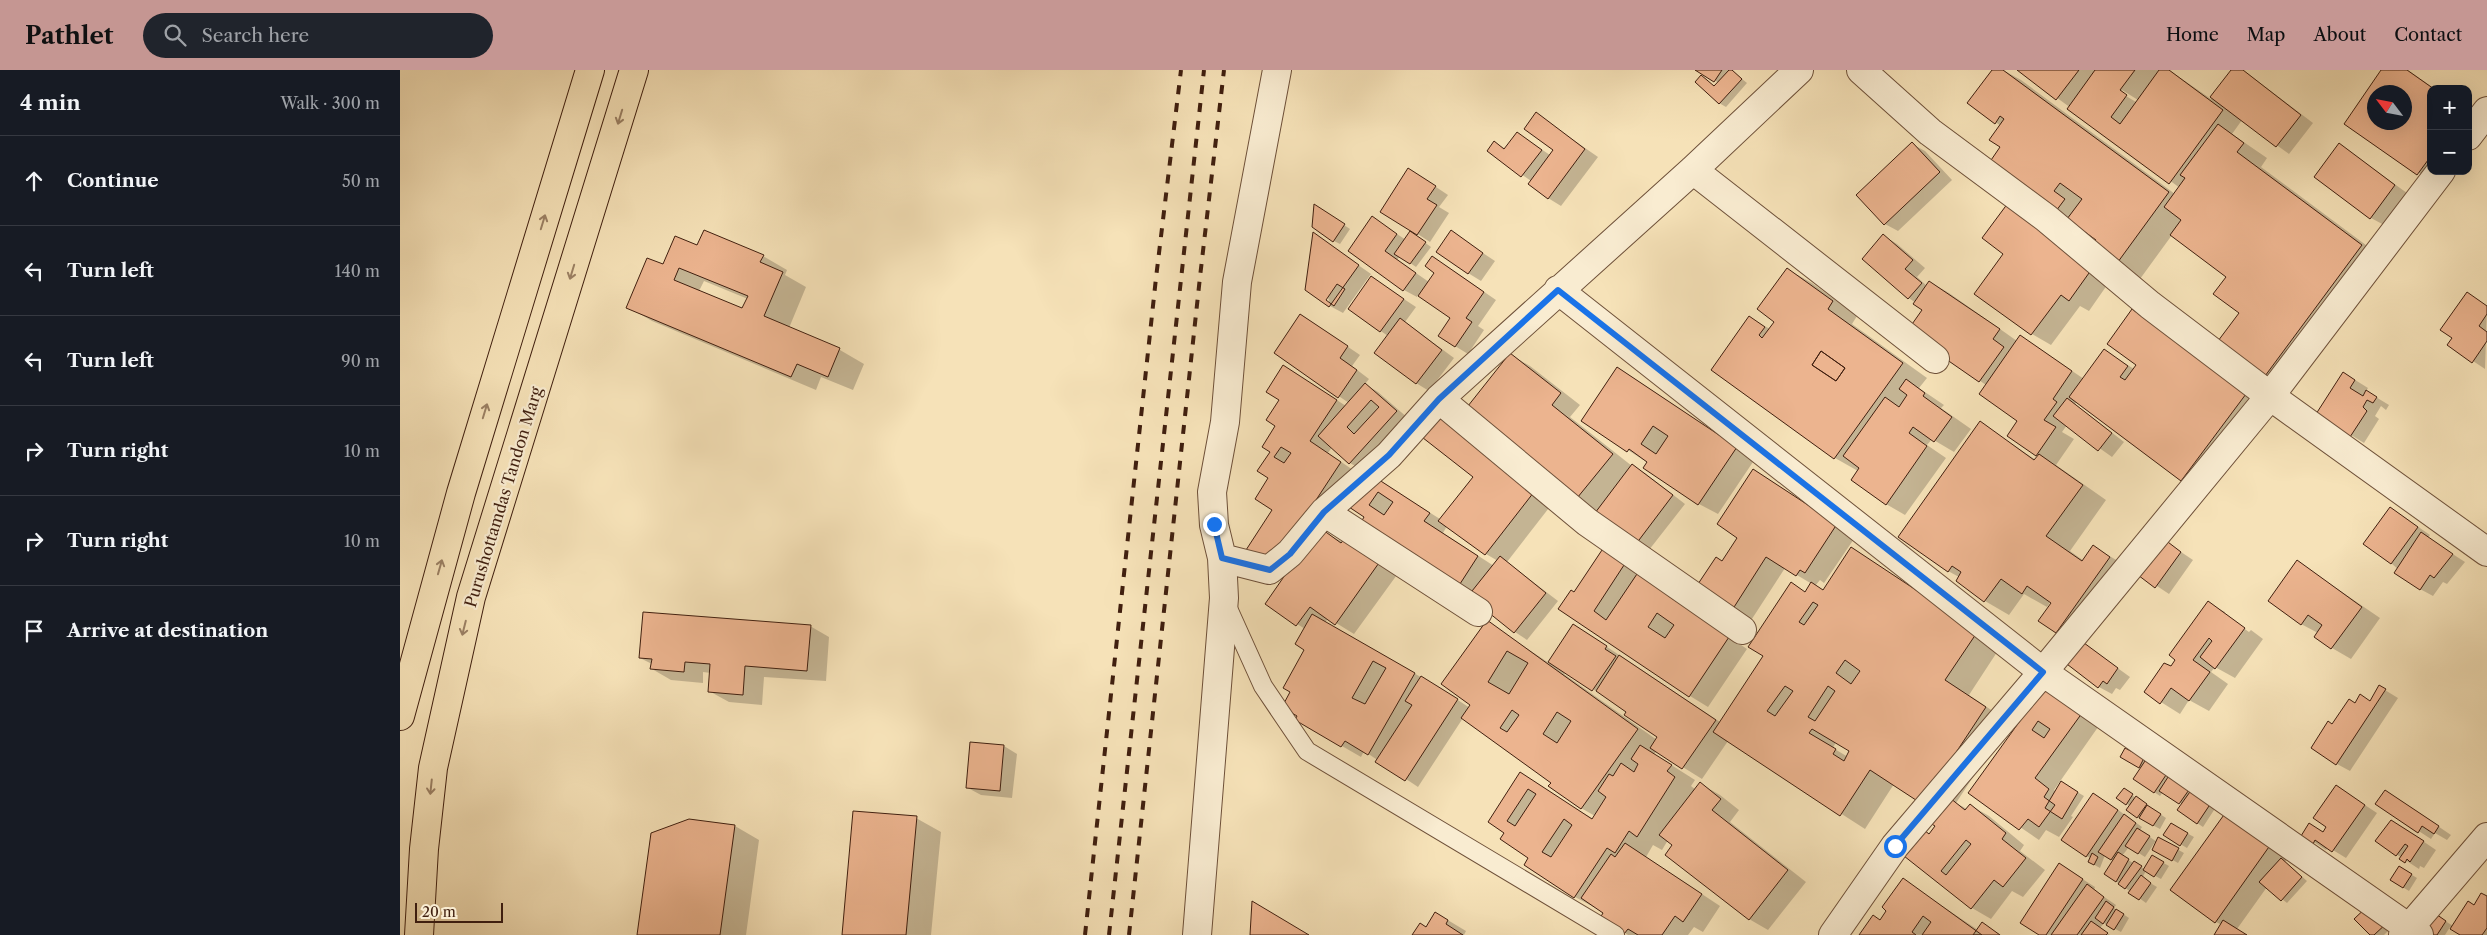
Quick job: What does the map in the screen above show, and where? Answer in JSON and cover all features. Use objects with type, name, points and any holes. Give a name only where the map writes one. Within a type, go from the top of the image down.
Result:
[{"type":"main road","points":[[400,716],[466,474],[590,70]]},
{"type":"main road","name":"Purushottamdas Tandon Marg","points":[[419,935],[424,849],[433,768],[471,597],[634,70]]},
{"type":"street","points":[[1197,935],[1224,598],[1222,558],[1214,524],[1212,492],[1225,422],[1237,282],[1277,70]]},
{"type":"street","points":[[1222,558],[1270,570],[1290,554],[1324,512],[1389,455],[1439,399],[1693,170],[1799,70]]},
{"type":"street","points":[[1862,70],[1930,132],[2046,218],[2150,305],[2270,396],[2487,552]]},
{"type":"street","points":[[2472,131],[2487,111]]},
{"type":"street","points":[[1693,170],[1936,359]]},
{"type":"street","points":[[1833,935],[1895,846],[2043,672],[2270,396],[2438,175]]},
{"type":"street","points":[[1558,290],[2043,672],[2411,933],[2487,837]]},
{"type":"street","points":[[1439,399],[1588,522],[1742,630]]},
{"type":"street","points":[[1324,512],[1478,612]]},
{"type":"lane","points":[[1224,598],[1263,686],[1307,751],[1615,935]]},
{"type":"building","points":[[1695,70],[1722,70],[1714,82]]},
{"type":"building","points":[[1729,70],[1732,70],[1742,79],[1719,104],[1695,82],[1701,75],[1714,86]]},
{"type":"building","points":[[1992,70],[2003,70],[2169,192],[2115,266],[2090,247],[2096,240],[2067,219],[2082,199],[2060,183],[2054,191],[2065,199],[2053,215],[1987,166],[2000,147],[1989,140],[2004,119],[2000,116],[1995,124],[1967,103]]},
{"type":"building","points":[[2017,70],[2079,70],[2056,100]]},
{"type":"building","points":[[2095,70],[2135,70],[2120,90],[2127,95],[2111,117],[2120,124],[2159,70],[2169,70],[2223,110],[2169,184],[2067,109]]},
{"type":"building","points":[[2231,70],[2243,70],[2301,115],[2276,147],[2210,97]]},
{"type":"building","points":[[2381,70],[2407,70],[2428,85],[2427,161],[2417,175],[2344,124],[2367,90],[2367,130],[2412,130],[2412,85],[2371,85]]},
{"type":"building","points":[[1536,112],[1585,149],[1548,199],[1528,184],[1553,150],[1524,129]]},
{"type":"building","points":[[2218,124],[2244,143],[2237,152],[2362,245],[2265,376],[2218,341],[2239,313],[2213,294],[2226,277],[2170,235],[2181,220],[2164,207],[2185,178],[2180,175]]},
{"type":"building","points":[[1517,132],[1542,150],[1521,177],[1487,151],[1494,141],[1504,149]]},
{"type":"building","points":[[1912,142],[1940,172],[1884,225],[1856,195]]},
{"type":"building","points":[[2339,143],[2395,185],[2370,219],[2314,177]]},
{"type":"building","points":[[1408,168],[1436,186],[1427,199],[1437,205],[1417,235],[1380,212]]},
{"type":"building","points":[[2008,203],[2094,266],[2069,301],[2061,295],[2031,335],[1974,294],[2003,254],[1982,238]]},
{"type":"building","points":[[1314,204],[1345,224],[1333,242],[1312,227]]},
{"type":"building","points":[[1372,216],[1397,234],[1385,251],[1416,273],[1403,291],[1348,251]]},
{"type":"building","points":[[704,230],[764,255],[760,262],[783,272],[764,316],[840,348],[828,377],[797,364],[791,377],[626,308],[647,258],[663,264],[675,236],[697,245]],"holes":[[[679,268],[748,296],[742,308],[674,280]]]},
{"type":"building","points":[[1451,230],[1483,253],[1468,274],[1436,252]]},
{"type":"building","points":[[1410,231],[1426,242],[1410,264],[1394,254]]},
{"type":"building","points":[[1313,232],[1359,265],[1329,307],[1305,290]]},
{"type":"building","points":[[1883,234],[1913,260],[1905,269],[1922,283],[1908,299],[1862,259]]},
{"type":"building","points":[[1432,256],[1484,292],[1466,318],[1472,322],[1455,347],[1438,336],[1450,318],[1418,296],[1434,273],[1425,266]]},
{"type":"building","points":[[1787,268],[1833,301],[1828,309],[1903,363],[1834,459],[1711,370],[1749,316],[1765,327],[1759,335],[1762,338],[1774,322],[1757,309]],"holes":[[[1821,351],[1845,368],[1836,381],[1812,365]]]},
{"type":"building","points":[[1371,276],[1404,299],[1380,332],[1348,309]]},
{"type":"building","points":[[1929,281],[2000,329],[1993,339],[2004,347],[1979,382],[1917,339],[1910,327],[1922,310],[1913,304]]},
{"type":"building","points":[[1337,284],[1345,289],[1334,306],[1326,300]]},
{"type":"building","points":[[2467,292],[2487,306],[2487,314],[2479,326],[2487,332],[2487,341],[2472,363],[2447,345],[2452,338],[2440,330]]},
{"type":"building","points":[[2132,309],[2246,394],[2181,481],[2069,397],[2104,349],[2128,366],[2120,377],[2125,380],[2136,365],[2107,344]]},
{"type":"building","points":[[1300,314],[1348,346],[1340,358],[1357,370],[1338,398],[1274,353]]},
{"type":"building","points":[[1400,318],[1442,350],[1416,384],[1374,353]]},
{"type":"building","points":[[2020,335],[2072,371],[2053,399],[2057,402],[2044,420],[2056,427],[2036,456],[2007,436],[2017,421],[1979,394]]},
{"type":"building","points":[[1821,351],[1845,368],[1836,381],[1812,365]]},
{"type":"building","points":[[1510,353],[1561,393],[1552,405],[1613,454],[1573,503],[1464,411]]},
{"type":"building","points":[[1283,365],[1337,400],[1310,441],[1341,462],[1272,567],[1246,550],[1272,510],[1255,499],[1268,478],[1257,471],[1270,452],[1262,447],[1275,426],[1266,420],[1279,400],[1266,392]],"holes":[[[1281,447],[1291,453],[1284,463],[1274,457]]]},
{"type":"building","points":[[1617,367],[1737,447],[1698,505],[1643,468],[1647,462],[1629,449],[1627,452],[1581,421]],"holes":[[[1653,426],[1668,436],[1656,454],[1641,444]]]},
{"type":"building","points":[[2343,372],[2355,380],[2350,388],[2363,396],[2366,390],[2377,397],[2373,403],[2367,400],[2363,407],[2367,411],[2350,437],[2316,414]]},
{"type":"building","points":[[1906,379],[1925,393],[1923,396],[1952,417],[1934,442],[1913,427],[1909,433],[1927,446],[1886,505],[1851,480],[1859,468],[1843,456],[1885,397],[1899,407],[1907,395],[1899,389]]},
{"type":"building","points":[[1365,383],[1397,411],[1349,464],[1318,436]],"holes":[[[1371,400],[1379,407],[1354,434],[1347,427]]]},
{"type":"building","points":[[2067,398],[2112,433],[2098,451],[2053,416]]},
{"type":"building","points":[[1437,411],[1491,454],[1488,458],[1534,492],[1485,555],[1438,521],[1473,477],[1418,434]]},
{"type":"building","points":[[1980,421],[2034,460],[2039,454],[2083,485],[2046,536],[2082,561],[2093,545],[2110,557],[2056,633],[2038,621],[2051,603],[2027,586],[2022,594],[2001,579],[1984,602],[1956,581],[1961,572],[1952,566],[1948,572],[1898,537]]},
{"type":"building","points":[[1632,464],[1673,495],[1636,544],[1595,513]]},
{"type":"building","points":[[1753,469],[1837,524],[1805,573],[1800,570],[1796,576],[1766,557],[1729,615],[1696,587],[1716,557],[1722,561],[1737,538],[1717,524]]},
{"type":"building","points":[[1370,474],[1430,513],[1424,521],[1478,556],[1458,587],[1360,524],[1364,517],[1349,507]],"holes":[[[1378,492],[1393,502],[1384,515],[1369,505]]]},
{"type":"building","points":[[2390,507],[2418,527],[2391,564],[2363,544]]},
{"type":"building","points":[[1323,530],[1341,543],[1347,536],[1381,560],[1335,625],[1310,607],[1296,626],[1265,604],[1301,552]]},
{"type":"building","points":[[2421,532],[2453,554],[2434,578],[2430,575],[2420,590],[2394,573]]},
{"type":"building","points":[[2160,536],[2181,552],[2155,588],[2134,572]]},
{"type":"building","points":[[1606,544],[1671,588],[1667,595],[1729,637],[1689,697],[1558,609],[1571,590],[1574,592]],"holes":[[[1626,562],[1639,571],[1606,620],[1594,611]],[[1657,613],[1674,625],[1665,638],[1648,627]]]},
{"type":"building","points":[[1851,547],[1978,631],[1945,680],[1986,707],[1922,804],[1870,770],[1840,816],[1713,732],[1763,656],[1748,647],[1791,582],[1805,592],[1811,582],[1823,590]],"holes":[[[1813,602],[1818,605],[1804,625],[1799,622]],[[1845,660],[1860,671],[1851,684],[1836,673]],[[1785,686],[1793,691],[1775,716],[1767,711]],[[1828,686],[1835,691],[1815,721],[1808,717]],[[1812,729],[1849,751],[1844,761],[1833,754],[1836,749],[1809,733]]]},
{"type":"building","points":[[1500,556],[1546,593],[1514,633],[1468,596]]},
{"type":"building","points":[[2297,560],[2362,607],[2331,649],[2314,637],[2322,625],[2308,615],[2301,625],[2268,601]]},
{"type":"building","points":[[2208,601],[2245,628],[2215,669],[2200,657],[2212,641],[2209,638],[2193,660],[2210,672],[2189,701],[2171,688],[2160,704],[2144,692],[2164,663],[2171,666],[2175,660],[2169,655]]},
{"type":"building","points":[[643,612],[811,625],[807,671],[745,666],[743,695],[708,692],[710,664],[685,662],[684,672],[650,669],[652,659],[639,658]]},
{"type":"building","points":[[1312,614],[1415,673],[1368,755],[1345,741],[1341,747],[1295,720],[1297,716],[1282,707],[1290,692],[1283,688],[1304,650],[1295,644]],"holes":[[[1373,661],[1386,668],[1365,704],[1352,698]]]},
{"type":"building","points":[[1487,620],[1638,729],[1581,809],[1548,786],[1551,783],[1461,718],[1470,705],[1441,684]],"holes":[[[1507,651],[1528,663],[1509,694],[1488,682]],[[1512,710],[1519,715],[1507,732],[1500,728]],[[1557,712],[1571,721],[1557,743],[1543,734]]]},
{"type":"building","points":[[1573,624],[1607,646],[1605,649],[1616,656],[1592,691],[1548,662]]},
{"type":"building","points":[[2080,640],[2118,668],[2107,684],[2103,681],[2098,688],[2063,661]]},
{"type":"building","points":[[1619,655],[1716,720],[1682,769],[1650,748],[1657,737],[1624,715],[1626,712],[1596,691]]},
{"type":"building","points":[[1421,676],[1458,699],[1405,781],[1375,762],[1412,705],[1405,701]]},
{"type":"building","points":[[2048,682],[2085,709],[2035,778],[2049,789],[2044,797],[2055,805],[2039,827],[2028,819],[2019,830],[1968,793]],"holes":[[[2038,721],[2050,729],[2044,738],[2032,730]]]},
{"type":"building","points":[[2379,685],[2386,689],[2336,765],[2311,748],[2328,721],[2332,724],[2349,699],[2355,703],[2360,694],[2370,701]]},
{"type":"building","points":[[970,742],[1004,745],[1000,791],[966,788]]},
{"type":"building","points":[[1640,745],[1672,765],[1667,771],[1675,777],[1637,837],[1629,831],[1615,853],[1607,848],[1574,898],[1524,865],[1528,858],[1500,839],[1504,833],[1488,822],[1520,772],[1592,819],[1606,797],[1598,791],[1609,774],[1613,776],[1621,763],[1634,772],[1638,764],[1631,759]],"holes":[[[1528,789],[1536,794],[1515,826],[1507,821]],[[1564,819],[1572,825],[1551,857],[1542,852]]]},
{"type":"building","points":[[2125,748],[2144,758],[2139,768],[2120,757]]},
{"type":"building","points":[[2147,758],[2168,772],[2154,793],[2133,779]]},
{"type":"building","points":[[2170,774],[2191,787],[2179,804],[2159,791]]},
{"type":"building","points":[[2061,781],[2078,792],[2062,819],[2045,808]]},
{"type":"building","points":[[1700,782],[1721,799],[1712,810],[1788,870],[1749,920],[1665,855],[1672,845],[1659,835]]},
{"type":"building","points":[[2336,785],[2365,805],[2332,852],[2315,840],[2313,844],[2301,836],[2309,823],[2323,832],[2326,827],[2313,818]]},
{"type":"building","points":[[2124,788],[2133,794],[2126,805],[2116,798]]},
{"type":"building","points":[[2192,789],[2211,803],[2197,824],[2177,810]]},
{"type":"building","points":[[2385,790],[2439,826],[2434,834],[2422,826],[2418,833],[2375,804]]},
{"type":"building","points":[[2093,793],[2118,810],[2086,857],[2061,840]]},
{"type":"building","points":[[2136,796],[2147,804],[2137,818],[2126,810]]},
{"type":"building","points":[[1950,798],[1965,810],[1970,804],[2006,833],[2002,839],[2026,858],[2003,887],[1994,880],[1971,909],[1904,856],[1924,830],[1929,834],[1935,826],[1930,823]],"holes":[[[1966,840],[1971,844],[1946,875],[1941,871]]]},
{"type":"building","points":[[2147,805],[2161,814],[2153,826],[2139,818]]},
{"type":"building","points":[[853,811],[917,816],[906,935],[842,935]]},
{"type":"building","points":[[2226,812],[2271,844],[2215,923],[2170,890]]},
{"type":"building","points":[[2124,814],[2136,823],[2111,860],[2098,852]]},
{"type":"building","points":[[689,819],[735,825],[720,935],[637,935],[651,833]]},
{"type":"building","points":[[2391,820],[2424,841],[2410,862],[2407,859],[2405,863],[2399,859],[2408,846],[2405,844],[2396,856],[2375,841]]},
{"type":"building","points":[[2171,823],[2188,833],[2180,846],[2163,835]]},
{"type":"building","points":[[2137,828],[2150,836],[2138,854],[2125,846]]},
{"type":"building","points":[[2158,837],[2179,848],[2172,861],[2152,850]]},
{"type":"building","points":[[1625,843],[1702,894],[1683,922],[1675,916],[1662,935],[1638,935],[1628,929],[1624,934],[1600,918],[1603,913],[1581,898],[1611,854],[1615,857]]},
{"type":"building","points":[[2118,852],[2129,859],[2116,882],[2104,874]]},
{"type":"building","points":[[2092,853],[2098,857],[2094,865],[2088,862]]},
{"type":"building","points":[[2152,855],[2164,862],[2154,877],[2143,870]]},
{"type":"building","points":[[2281,858],[2302,877],[2281,901],[2259,882]]},
{"type":"building","points":[[2134,861],[2142,866],[2125,889],[2118,884]]},
{"type":"building","points":[[2059,863],[2083,879],[2046,935],[2039,935],[2020,923]]},
{"type":"building","points":[[2399,866],[2412,874],[2403,888],[2390,880]]},
{"type":"building","points":[[2141,875],[2151,883],[2139,900],[2128,893]]},
{"type":"building","points":[[1903,878],[1982,935],[1922,935],[1931,922],[1923,916],[1912,932],[1916,935],[1859,935],[1873,915],[1880,920],[1886,911],[1882,907]]},
{"type":"building","points":[[2087,884],[2104,897],[2077,935],[2051,935]]},
{"type":"building","points":[[2481,893],[2487,896],[2487,928],[2482,935],[2460,935],[2450,929],[2468,901],[2474,905]]},
{"type":"building","points":[[1252,901],[1309,935],[1250,935]]},
{"type":"building","points":[[2106,901],[2114,907],[2103,924],[2095,918]]},
{"type":"building","points":[[2371,903],[2388,922],[2374,935],[2370,935],[2354,919]]},
{"type":"building","points":[[2116,909],[2124,914],[2114,930],[2106,925]]},
{"type":"building","points":[[2430,910],[2446,921],[2437,935],[2428,935]]},
{"type":"building","points":[[1435,912],[1448,920],[1446,924],[1463,935],[1412,935],[1420,923],[1426,927]]},
{"type":"building","points":[[2223,920],[2247,935],[2214,935]]},
{"type":"building","points":[[2091,921],[2108,933],[2106,935],[2081,935]]},
{"type":"building","points":[[1982,922],[2000,935],[1973,935]]},
{"type":"railway","points":[[1085,935],[1156,278],[1181,70]]},
{"type":"railway","points":[[1109,935],[1204,70]]},
{"type":"railway","points":[[1129,935],[1224,70]]},
{"type":"route","points":[[1214,524],[1222,558],[1270,570],[1290,554],[1324,512],[1389,455],[1439,399],[1558,290],[2043,672],[1895,846]]}]
